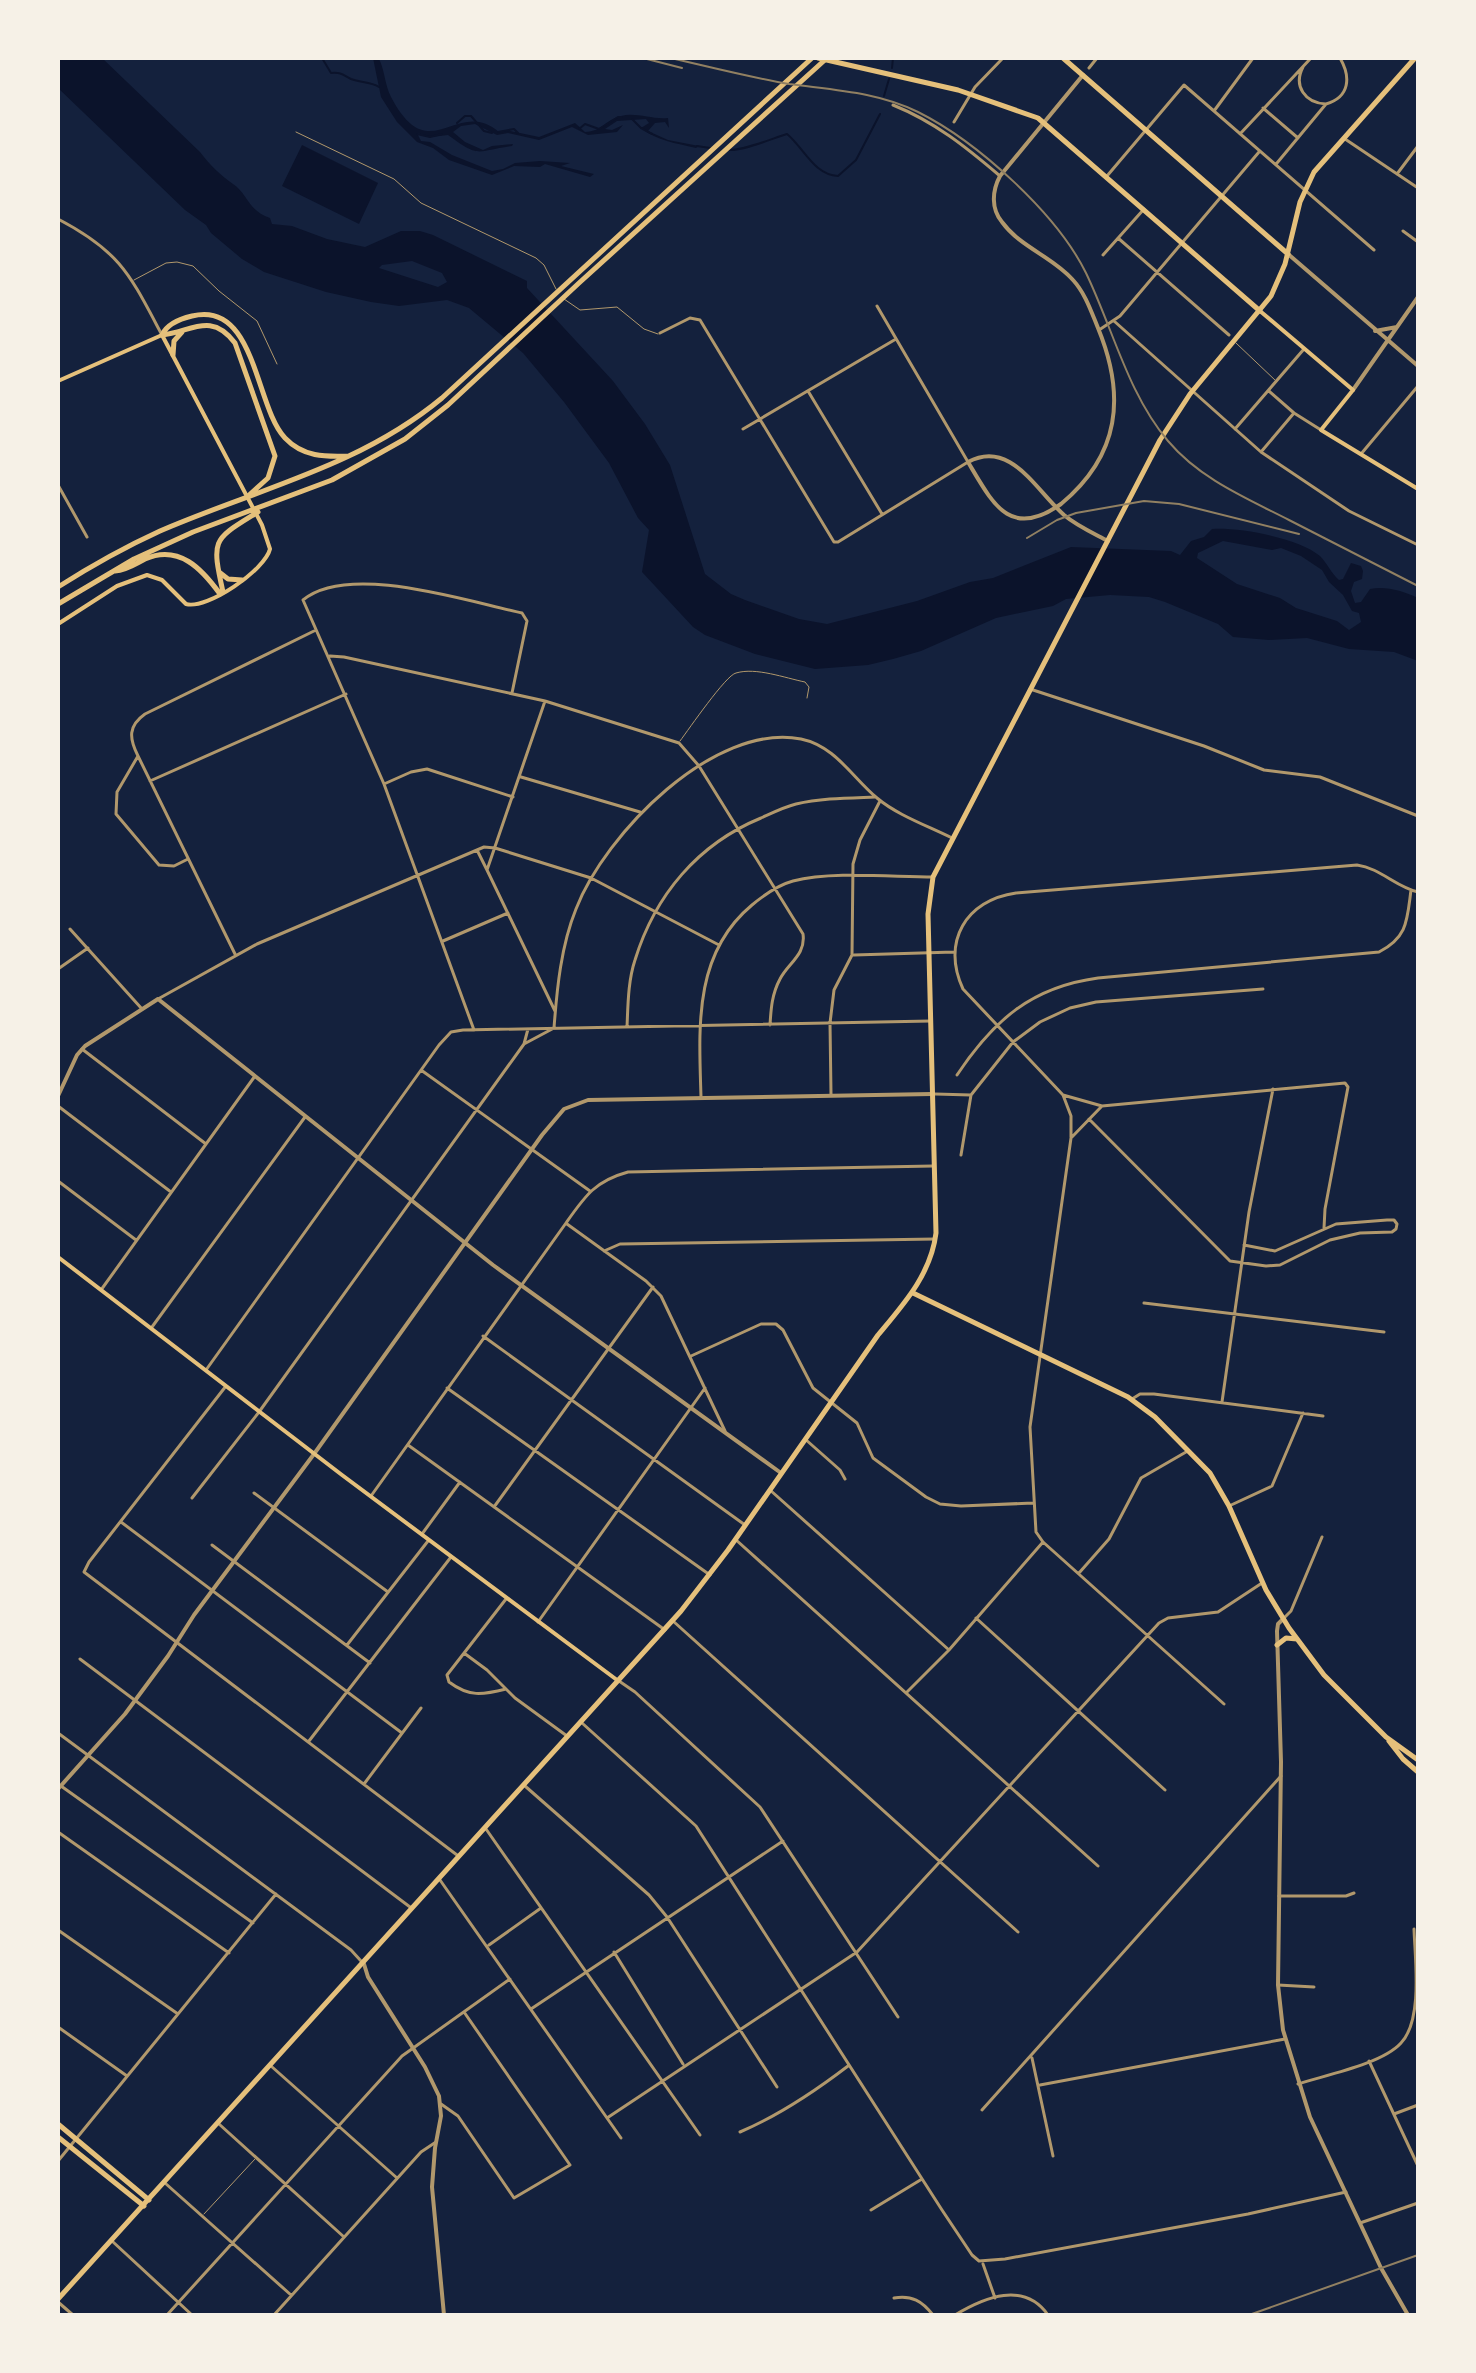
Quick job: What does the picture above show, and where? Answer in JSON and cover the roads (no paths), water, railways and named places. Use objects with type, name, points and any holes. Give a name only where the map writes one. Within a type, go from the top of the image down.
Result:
[{"type":"main road","points":[[58,587],[141,540],[352,456],[423,413],[815,58],[970,93],[1044,122],[1353,390],[1321,430],[1418,489]]},
{"type":"main road","points":[[58,604],[110,571],[193,532],[332,480],[390,449],[448,405],[827,58]]},
{"type":"main road","points":[[1063,58],[1288,254]]},
{"type":"main road","points":[[58,2301],[673,1621],[710,1575],[878,1335],[913,1293],[926,1269],[935,1239],[928,902],[933,877],[1176,414],[1260,311],[1279,280],[1305,189],[1323,158],[1415,58]]},
{"type":"main road","points":[[162,335],[168,325],[195,315],[213,316],[226,321],[237,331],[245,345],[282,435],[308,454],[352,456]]},
{"type":"main road","points":[[58,381],[162,335],[211,326],[223,331],[232,339],[273,446],[275,461],[270,474],[243,500]]},
{"type":"main road","points":[[173,355],[174,341],[186,329]]},
{"type":"main road","points":[[58,624],[104,594],[140,576],[159,578],[181,601],[192,606],[202,605],[242,580],[260,566],[269,554],[269,541],[262,525],[162,335]]},
{"type":"main road","points":[[222,593],[216,550],[227,531],[269,505]]},
{"type":"main road","points":[[110,571],[124,570],[159,555],[178,556],[196,564],[222,593]]},
{"type":"main road","points":[[218,571],[228,579],[242,580]]},
{"type":"main road","points":[[58,1257],[428,1541],[619,1681]]},
{"type":"main road","points":[[913,1293],[1132,1399],[1189,1450],[1210,1473],[1229,1506],[1262,1583],[1297,1639],[1334,1688],[1386,1737],[1418,1760]]},
{"type":"main road","points":[[1277,1645],[1286,1638],[1297,1639]]},
{"type":"main road","points":[[1386,1737],[1418,1772]]},
{"type":"main road","points":[[58,2124],[149,2200]]},
{"type":"main road","points":[[58,2137],[144,2206]]},
{"type":"street","points":[[954,122],[970,93],[1003,58]]},
{"type":"street","points":[[1089,68],[1097,58]]},
{"type":"street","points":[[1214,111],[1253,58]]},
{"type":"street","points":[[1240,134],[1311,58]]},
{"type":"street","points":[[1304,63],[1299,74],[1301,90],[1312,101],[1326,104],[1336,101],[1346,88],[1347,71],[1340,58]]},
{"type":"street","points":[[877,306],[968,462],[1001,510],[1012,517],[1026,520],[1049,513],[1072,495],[1086,479],[1107,442],[1115,409],[1112,365],[1078,285],[1066,272],[1008,230],[998,218],[994,204],[1000,176],[1083,75]]},
{"type":"street","points":[[1107,176],[1184,85],[1374,250]]},
{"type":"street","points":[[1276,165],[1326,104]]},
{"type":"street","points":[[893,105],[923,117],[948,132],[1000,176]]},
{"type":"street","points":[[1263,108],[1298,138]]},
{"type":"street","points":[[1342,138],[1418,188]]},
{"type":"street","points":[[1397,174],[1418,146]]},
{"type":"street","points":[[1099,330],[1114,321],[1260,151]]},
{"type":"street","points":[[1103,255],[1144,209]]},
{"type":"street","points":[[58,219],[102,245],[117,258],[162,335]]},
{"type":"street","points":[[1403,231],[1418,242]]},
{"type":"street","points":[[1118,238],[1229,335]]},
{"type":"street","points":[[1288,254],[1418,366]]},
{"type":"street","points":[[1353,390],[1418,297]]},
{"type":"street","points":[[660,333],[695,318],[700,320],[834,542],[968,462],[988,454],[997,455],[1013,464],[1064,515],[1108,541]]},
{"type":"street","points":[[1114,321],[1261,452],[1322,494],[1418,545]]},
{"type":"street","points":[[1375,331],[1399,326]]},
{"type":"street","points":[[743,429],[896,339]]},
{"type":"street","points":[[1235,429],[1304,349]]},
{"type":"street","points":[[1361,454],[1418,386]]},
{"type":"street","points":[[808,391],[882,514]]},
{"type":"street","points":[[1269,391],[1294,413],[1321,430]]},
{"type":"street","points":[[1261,452],[1294,413]]},
{"type":"street","points":[[58,485],[87,537]]},
{"type":"street","points":[[474,1030],[384,784],[303,602],[310,595],[341,585],[378,583],[522,613],[527,621],[512,693]]},
{"type":"street","points":[[235,955],[138,756],[130,732],[145,714],[316,630]]},
{"type":"street","points":[[329,656],[545,701],[679,743],[699,766],[800,929],[804,941],[802,951],[786,969],[775,989],[770,1025]]},
{"type":"street","points":[[1030,689],[1204,746],[1264,770],[1320,777],[1418,816]]},
{"type":"street","points":[[150,781],[346,694]]},
{"type":"street","points":[[487,870],[545,701]]},
{"type":"street","points":[[554,1028],[565,945],[576,908],[591,878],[640,812],[699,766],[746,743],[775,736],[803,739],[822,747],[843,763],[880,801],[952,838]]},
{"type":"street","points":[[138,756],[115,796],[118,818],[159,865],[174,866],[188,859]]},
{"type":"street","points":[[384,784],[411,772],[427,769],[513,797]]},
{"type":"street","points":[[520,776],[640,812]]},
{"type":"street","points":[[627,1027],[634,961],[654,912],[671,886],[698,856],[737,828],[792,805],[825,799],[875,797]]},
{"type":"street","points":[[831,1095],[830,1023],[834,990],[852,955],[852,877],[857,848],[880,801]]},
{"type":"street","points":[[58,1096],[82,1049],[158,999],[235,955],[477,850],[495,848],[591,878],[719,945]]},
{"type":"street","points":[[477,850],[555,1011]]},
{"type":"street","points":[[1224,1704],[1043,1542],[1036,1532],[1030,1432],[1071,1138],[1071,1116],[1063,1095],[963,989],[954,952],[962,927],[978,907],[996,897],[1016,893],[1357,865],[1378,871],[1418,892]]},
{"type":"street","points":[[701,1098],[700,1026],[706,976],[719,945],[735,921],[775,888],[803,880],[933,877]]},
{"type":"street","points":[[957,1075],[996,1025],[1025,1002],[1067,984],[1379,952],[1392,945],[1405,929],[1411,890]]},
{"type":"street","points":[[443,941],[508,913]]},
{"type":"street","points":[[70,929],[142,1009]]},
{"type":"street","points":[[58,969],[88,948]]},
{"type":"street","points":[[852,955],[954,952]]},
{"type":"street","points":[[961,1155],[971,1095],[1013,1042],[1040,1022],[1070,1008],[1096,1002],[1263,989]]},
{"type":"street","points":[[158,999],[464,1243],[781,1473]]},
{"type":"street","points":[[206,1370],[451,1032],[931,1021]]},
{"type":"street","points":[[524,1044],[554,1028]]},
{"type":"street","points":[[192,1498],[259,1412],[412,1202],[524,1044],[528,1029]]},
{"type":"street","points":[[82,1049],[206,1144]]},
{"type":"street","points":[[421,1070],[590,1191]]},
{"type":"street","points":[[101,1290],[255,1076]]},
{"type":"street","points":[[1063,1095],[1102,1106],[1343,1082],[1347,1085],[1324,1228]]},
{"type":"street","points":[[1222,1402],[1241,1261],[1273,1089]]},
{"type":"street","points":[[253,1923],[59,1786],[135,1700],[558,1114],[579,1102],[831,1095],[971,1095]]},
{"type":"street","points":[[58,1106],[171,1192]]},
{"type":"street","points":[[1071,1138],[1102,1106]]},
{"type":"street","points":[[151,1328],[305,1117]]},
{"type":"street","points":[[1089,1119],[1233,1262],[1280,1265],[1330,1240],[1360,1233],[1392,1232],[1397,1226],[1394,1220],[1348,1222],[1324,1228],[1275,1251],[1244,1245]]},
{"type":"street","points":[[370,1496],[566,1223],[590,1191],[607,1178],[628,1172],[933,1166]]},
{"type":"street","points":[[58,1181],[136,1240]]},
{"type":"street","points":[[566,1223],[653,1287],[666,1304],[727,1434]]},
{"type":"street","points":[[604,1251],[620,1244],[935,1239]]},
{"type":"street","points":[[494,1507],[653,1287]]},
{"type":"street","points":[[1144,1303],[1384,1332]]},
{"type":"street","points":[[691,1356],[757,1325],[776,1324],[783,1330],[809,1383],[819,1395],[857,1423],[873,1458],[934,1502],[961,1506],[1033,1503]]},
{"type":"street","points":[[483,1336],[745,1525]]},
{"type":"street","points":[[226,1386],[83,1569],[85,1574],[460,1857]]},
{"type":"street","points":[[447,1388],[710,1575]]},
{"type":"street","points":[[538,1622],[705,1388]]},
{"type":"street","points":[[1132,1399],[1145,1393],[1323,1416]]},
{"type":"street","points":[[1229,1506],[1272,1486],[1303,1413]]},
{"type":"street","points":[[805,1439],[840,1470],[845,1479]]},
{"type":"street","points":[[407,1444],[665,1630]]},
{"type":"street","points":[[1079,1573],[1109,1539],[1141,1478],[1189,1450]]},
{"type":"street","points":[[421,1535],[460,1482]]},
{"type":"street","points":[[770,1490],[949,1650]]},
{"type":"street","points":[[254,1493],[388,1592]]},
{"type":"street","points":[[121,1522],[402,1733]]},
{"type":"street","points":[[1322,1537],[1291,1611],[1277,1627],[1281,1776],[1279,2013],[1310,2117],[1381,2268],[1408,2315]]},
{"type":"street","points":[[735,1539],[1098,1866]]},
{"type":"street","points":[[347,1646],[428,1541]]},
{"type":"street","points":[[906,1693],[949,1650],[1043,1542]]},
{"type":"street","points":[[212,1545],[370,1663]]},
{"type":"street","points":[[308,1742],[451,1557]]},
{"type":"street","points":[[607,2118],[857,1952],[1159,1623],[1168,1618],[1218,1612],[1262,1583]]},
{"type":"street","points":[[506,1598],[449,1673],[449,1682],[472,1695],[506,1689]]},
{"type":"street","points":[[976,1618],[1165,1790]]},
{"type":"street","points":[[673,1621],[1018,1932]]},
{"type":"street","points":[[464,1653],[568,1738]]},
{"type":"street","points":[[80,1659],[413,1909]]},
{"type":"street","points":[[619,1681],[756,1802],[898,2017]]},
{"type":"street","points":[[364,1784],[421,1708]]},
{"type":"street","points":[[582,1723],[690,1819],[972,2255],[982,2262],[995,2298]]},
{"type":"street","points":[[58,1733],[355,1953],[364,1964],[368,1977],[433,2081],[441,2104],[432,2187],[444,2315]]},
{"type":"street","points":[[982,2110],[1281,1776]]},
{"type":"street","points":[[525,1786],[649,1895],[667,1917],[777,2087]]},
{"type":"street","points":[[486,1829],[700,2135]]},
{"type":"street","points":[[58,1832],[229,1953]]},
{"type":"street","points":[[531,2009],[783,1841]]},
{"type":"street","points":[[440,1880],[621,2138]]},
{"type":"street","points":[[1279,1896],[1346,1896],[1354,1893]]},
{"type":"street","points":[[58,2161],[276,1894]]},
{"type":"street","points":[[487,1946],[541,1908]]},
{"type":"street","points":[[1298,2084],[1369,2061],[1397,2047],[1409,2031],[1414,2003],[1414,1929]]},
{"type":"street","points":[[58,1930],[178,2014]]},
{"type":"street","points":[[614,1952],[684,2065]]},
{"type":"street","points":[[167,2315],[412,2047],[510,1979]]},
{"type":"street","points":[[1278,1985],[1314,1987]]},
{"type":"street","points":[[441,2104],[458,2116],[514,2198],[570,2165],[463,2011]]},
{"type":"street","points":[[58,2027],[127,2076]]},
{"type":"street","points":[[1040,2085],[1285,2039]]},
{"type":"street","points":[[1032,2056],[1053,2156]]},
{"type":"street","points":[[1369,2061],[1418,2166]]},
{"type":"street","points":[[271,2066],[398,2178]]},
{"type":"street","points":[[740,2132],[767,2121],[803,2100],[848,2066]]},
{"type":"street","points":[[1394,2114],[1418,2105]]},
{"type":"street","points":[[219,2124],[344,2237]]},
{"type":"street","points":[[274,2315],[421,2152],[436,2142]]},
{"type":"street","points":[[871,2210],[922,2179]]},
{"type":"street","points":[[165,2183],[291,2296]]},
{"type":"street","points":[[982,2262],[1248,2214],[1346,2192]]},
{"type":"street","points":[[1360,2223],[1418,2203]]},
{"type":"street","points":[[112,2241],[192,2315]]},
{"type":"street","points":[[955,2315],[973,2304],[995,2298],[1025,2296],[1037,2302],[1048,2315]]},
{"type":"street","points":[[894,2298],[920,2300],[933,2315]]},
{"type":"street","points":[[58,2301],[73,2315]]},
{"type":"lane","points":[[296,132],[394,179],[421,203],[536,258],[544,265],[553,286],[576,309],[617,307],[644,329],[660,333]]},
{"type":"lane","points":[[132,281],[166,263],[193,266],[257,321],[277,364]]},
{"type":"lane","points":[[1229,335],[1277,381]]},
{"type":"lane","points":[[679,743],[709,705],[723,680],[734,673],[750,672],[805,682],[809,687],[807,698]]},
{"type":"lane","points":[[202,2216],[256,2157]]},
{"type":"water","points":[[58,58],[102,58],[215,170],[238,188],[257,211],[270,218],[272,224],[292,226],[327,239],[365,247],[401,231],[420,231],[527,281],[527,288],[613,381],[670,465],[705,574],[731,594],[745,600],[799,619],[827,624],[993,578],[1071,547],[1171,551],[1180,555],[1191,541],[1204,537],[1212,529],[1237,530],[1298,544],[1320,556],[1339,580],[1343,579],[1351,563],[1361,566],[1362,579],[1354,582],[1351,591],[1355,603],[1361,602],[1370,589],[1376,588],[1418,598],[1418,661],[1394,652],[1349,649],[1307,638],[1269,640],[1233,637],[1218,624],[1165,602],[1149,597],[1110,595],[1066,599],[1053,606],[996,618],[921,651],[868,665],[815,669],[755,654],[705,635],[693,627],[642,572],[649,530],[638,518],[609,463],[523,353],[469,308],[447,300],[399,306],[371,302],[326,292],[264,272],[242,259],[185,210],[58,88]],"holes":[[[412,261],[442,273],[447,282],[438,287],[379,268]],[[1223,541],[1272,550],[1281,548],[1301,556],[1322,570],[1352,611],[1359,613],[1361,622],[1349,630],[1337,621],[1237,584],[1197,558],[1198,553]]]},
{"type":"water","points":[[373,58],[380,61],[391,97],[405,118],[418,129],[431,131],[469,122],[484,123],[499,132],[506,130],[539,137],[575,123],[585,132],[591,131],[616,118],[633,115],[668,118],[669,128],[665,122],[655,123],[648,131],[668,140],[699,146],[696,148],[667,141],[654,136],[641,128],[649,123],[646,119],[617,121],[605,129],[612,130],[623,125],[617,132],[588,135],[572,127],[539,140],[508,133],[497,135],[475,124],[461,126],[453,132],[465,142],[483,150],[513,144],[484,151],[467,148],[448,135],[431,137],[417,133],[421,141],[430,142],[452,155],[492,171],[515,163],[540,161],[570,163],[561,166],[594,174],[590,177],[545,164],[540,167],[514,166],[492,175],[449,160],[433,148],[417,142],[397,122],[381,97]]},
{"type":"water","points":[[302,145],[378,183],[359,224],[282,186]]},
{"type":"waterway","points":[[322,58],[331,73],[340,73],[379,87]]},
{"type":"waterway","points":[[892,68],[893,58]]},
{"type":"waterway","points":[[884,96],[889,79]]},
{"type":"waterway","points":[[728,150],[749,147],[787,134],[822,171],[838,176],[856,160],[880,114]]},
{"type":"waterway","points":[[457,123],[465,116],[471,116],[484,131],[492,133]]},
{"type":"waterway","points":[[579,129],[585,124],[599,129],[622,117]]},
{"type":"waterway","points":[[632,119],[652,134]]},
{"type":"waterway","points":[[498,132],[514,129],[518,133]]},
{"type":"waterway","points":[[417,134],[430,137],[442,134]]},
{"type":"waterway","points":[[697,146],[710,148]]},
{"type":"railway","points":[[643,58],[682,68]]},
{"type":"railway","points":[[671,58],[789,84],[887,100],[941,125],[1014,182],[1073,250],[1096,294],[1142,403],[1154,423],[1181,454],[1209,477],[1240,495],[1418,586]]},
{"type":"railway","points":[[1027,538],[1076,513],[1144,501],[1179,504],[1299,534]]},
{"type":"railway","points":[[1249,2315],[1418,2255]]}]
